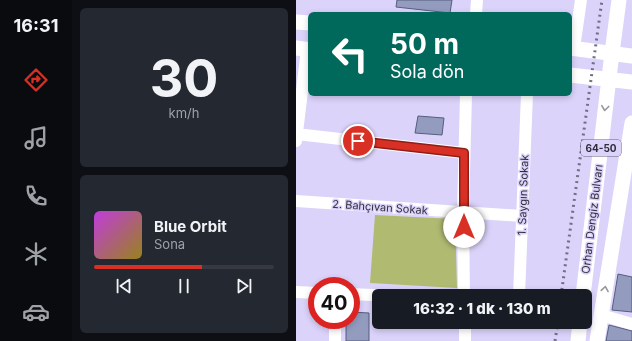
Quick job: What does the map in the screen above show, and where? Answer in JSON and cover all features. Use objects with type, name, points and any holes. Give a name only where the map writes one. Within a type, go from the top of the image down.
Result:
[{"type":"main road","name":"Orhan Dengiz Bulvarı","points":[[585,289],[619,0]]},
{"type":"main road","points":[[296,22],[308,23]]},
{"type":"main road","points":[[572,48],[632,56]]},
{"type":"main road","points":[[572,75],[632,82]]},
{"type":"main road","name":"Orhan Dengiz Bulvarı","points":[[596,341],[632,123]]},
{"type":"main road","points":[[578,341],[579,329]]},
{"type":"street","points":[[476,12],[477,0]]},
{"type":"street","points":[[572,48],[581,0]]},
{"type":"street","points":[[296,142],[304,49]]},
{"type":"street","points":[[464,289],[463,213],[466,96]]},
{"type":"street","name":"1. Saygın Sokak","points":[[519,289],[527,96]]},
{"type":"street","points":[[296,134],[464,153]]},
{"type":"street","name":"2. Bahçıvan Sokak","points":[[296,201],[522,216]]},
{"type":"street","points":[[296,292],[308,293]]},
{"type":"street","points":[[360,294],[372,295]]},
{"type":"street","points":[[601,315],[632,324]]},
{"type":"street","points":[[335,329],[335,341]]},
{"type":"street","points":[[465,329],[465,341]]},
{"type":"green space","points":[[375,215],[455,219],[457,288],[370,283]]},
{"type":"building","points":[[397,0],[452,0],[450,12],[396,7]]},
{"type":"building","points":[[418,116],[444,118],[442,135],[415,133]]},
{"type":"building","points":[[618,274],[632,277],[632,312],[612,310]]},
{"type":"building","points":[[360,312],[369,313],[369,341],[346,341],[346,329],[360,329]]},
{"type":"building","points":[[609,325],[632,331],[632,341],[606,341]]},
{"type":"railway","points":[[562,289],[602,0]]},
{"type":"railway","points":[[555,341],[557,329]]},
{"type":"route","points":[[358,141],[464,153],[464,227]]}]
